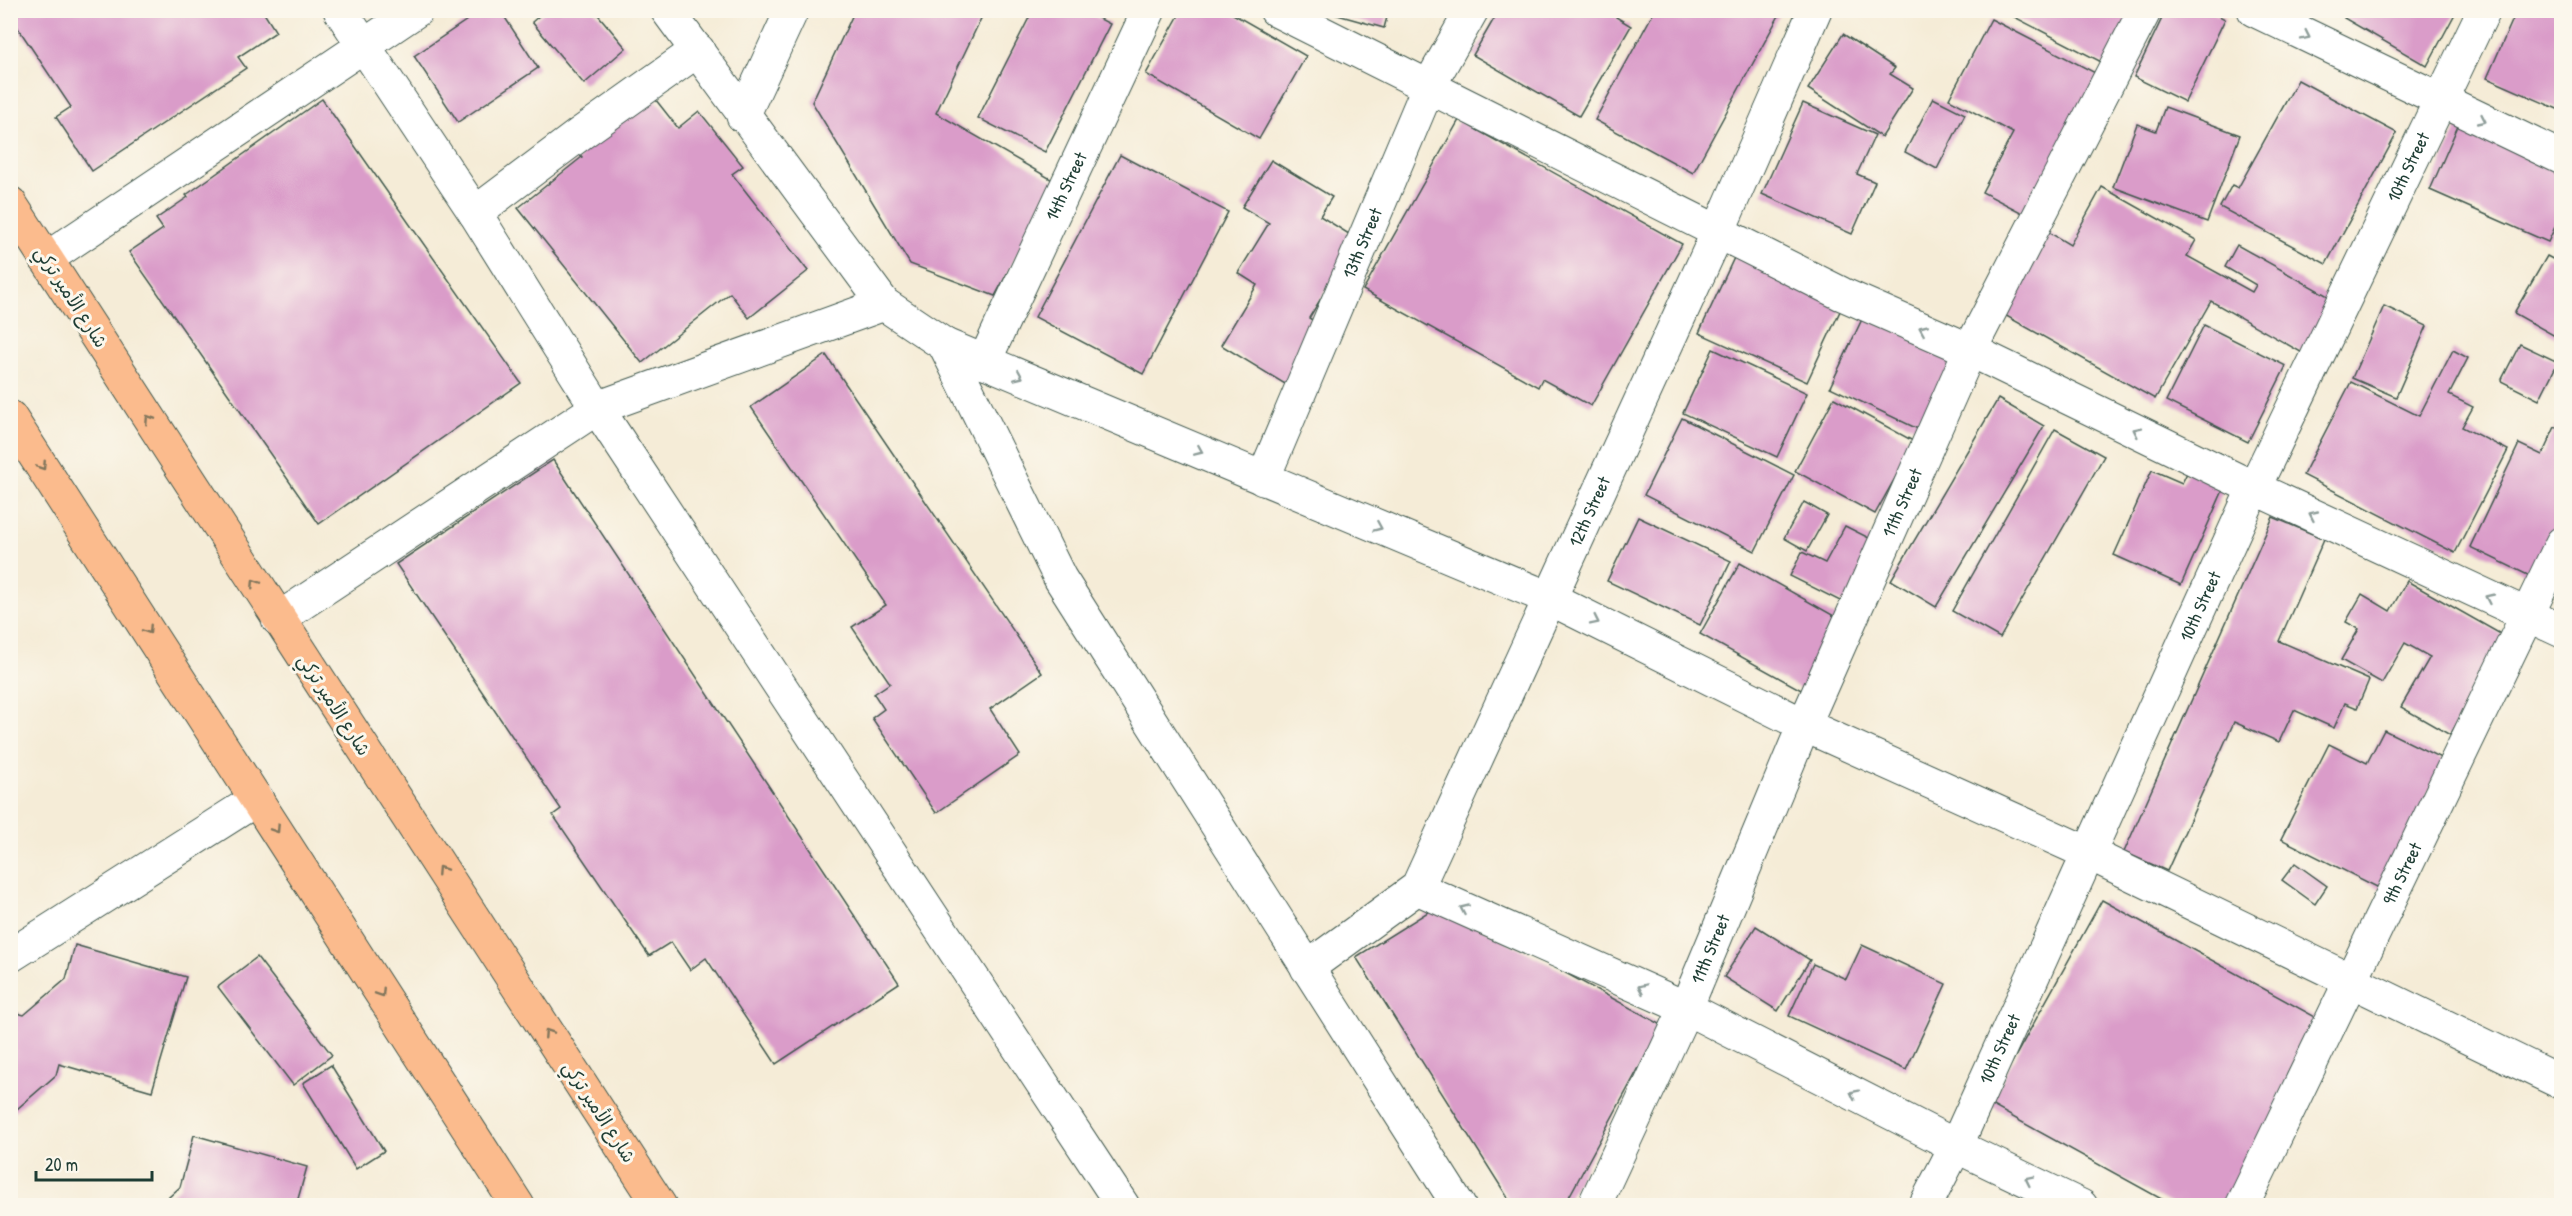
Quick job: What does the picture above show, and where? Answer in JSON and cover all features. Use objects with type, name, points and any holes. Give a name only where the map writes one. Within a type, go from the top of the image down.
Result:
[{"type":"main road","name":"شارع الأمير تركي","points":[[10,203],[660,1206]]},
{"type":"main road","points":[[10,417],[518,1206]]},
{"type":"street","points":[[340,10],[475,213],[597,408],[1123,1206]]},
{"type":"street","points":[[46,259],[417,10]]},
{"type":"street","points":[[667,10],[698,50],[743,116],[884,304],[945,345],[1549,598],[1804,725],[2088,853],[2562,1083]]},
{"type":"street","points":[[743,116],[792,10]]},
{"type":"street","name":"14th Street","points":[[984,362],[1149,10]]},
{"type":"street","points":[[1276,10],[1842,294],[1970,350],[2254,488],[2562,631]]},
{"type":"street","name":"13th Street","points":[[1263,478],[1428,88],[1472,10]]},
{"type":"street","name":"12th Street","points":[[1307,968],[1417,888],[1718,232],[1815,10]]},
{"type":"street","name":"11th Street","points":[[1594,1206],[1686,1008],[1804,725],[1970,350],[2145,10]]},
{"type":"street","points":[[2254,10],[2562,158]]},
{"type":"street","name":"10th Street","points":[[1925,1206],[1956,1146],[2254,488],[2484,10]]},
{"type":"street","points":[[475,213],[580,134],[698,50]]},
{"type":"street","points":[[278,619],[597,408],[884,304]]},
{"type":"street","points":[[945,345],[1060,578],[1459,1206]]},
{"type":"street","name":"9th Street","points":[[2242,1206],[2562,543]]},
{"type":"street","points":[[10,956],[256,799]]},
{"type":"street","points":[[1417,888],[1686,1008],[1956,1146],[2082,1206]]},
{"type":"building","points":[[10,10],[262,10],[276,32],[238,57],[246,68],[92,171],[56,117],[71,107],[10,16]]},
{"type":"building","points":[[482,10],[500,10],[538,68],[458,122],[414,56]]},
{"type":"building","points":[[546,10],[594,10],[626,48],[584,84],[532,22]]},
{"type":"building","points":[[855,10],[985,10],[936,113],[1056,182],[995,296],[910,264],[812,102]]},
{"type":"building","points":[[1033,10],[1083,10],[1110,24],[1045,152],[978,118]]},
{"type":"building","points":[[1182,10],[1226,10],[1306,56],[1259,139],[1146,74]]},
{"type":"building","points":[[1335,10],[1389,10],[1384,28],[1334,14]]},
{"type":"building","points":[[1499,10],[1620,10],[1616,17],[1631,26],[1579,116],[1473,55]]},
{"type":"building","points":[[1655,10],[1782,10],[1693,173],[1595,120]]},
{"type":"building","points":[[2001,10],[2140,10],[2111,67]]},
{"type":"building","points":[[2166,10],[2208,10],[2225,19],[2185,102],[2134,77]]},
{"type":"building","points":[[2348,10],[2457,10],[2427,66],[2344,18]]},
{"type":"building","points":[[2517,10],[2562,10],[2562,111],[2487,78]]},
{"type":"building","points":[[1991,19],[2107,79],[2034,219],[1982,192],[2013,133],[1949,99]]},
{"type":"building","points":[[1843,34],[1895,68],[1890,74],[1913,88],[1882,137],[1808,89]]},
{"type":"building","points":[[2298,80],[2397,133],[2326,264],[2220,207],[2232,185],[2238,188]]},
{"type":"building","points":[[652,95],[678,128],[699,111],[743,166],[732,174],[808,271],[749,318],[730,293],[642,363],[518,208],[582,157],[577,151]]},
{"type":"building","points":[[1933,98],[1965,114],[1937,169],[1905,152]]},
{"type":"building","points":[[322,99],[521,383],[319,524],[129,252],[163,229],[156,219],[188,197],[186,195]]},
{"type":"building","points":[[1803,103],[1875,135],[1857,174],[1875,182],[1852,234],[1762,194]]},
{"type":"building","points":[[2165,107],[2240,135],[2207,222],[2113,187],[2137,124],[2156,131]]},
{"type":"building","points":[[1459,120],[1682,244],[1591,406],[1542,379],[1538,387],[1363,290]]},
{"type":"building","points":[[2458,126],[2562,171],[2562,212],[2548,242],[2430,190]]},
{"type":"building","points":[[1120,155],[1228,212],[1143,374],[1035,317]]},
{"type":"building","points":[[1271,160],[1332,197],[1320,216],[1357,239],[1309,318],[1327,329],[1290,387],[1221,345],[1257,285],[1238,273],[1269,223],[1242,207]]},
{"type":"building","points":[[2102,187],[2196,240],[2187,256],[2252,292],[2256,285],[2225,267],[2237,245],[2337,301],[2306,355],[2211,301],[2155,399],[2001,313],[2047,231],[2070,245]]},
{"type":"building","points":[[1739,247],[1847,296],[1807,382],[1699,333]]},
{"type":"building","points":[[2547,256],[2562,264],[2562,340],[2514,313]]},
{"type":"building","points":[[2384,306],[2427,326],[2396,397],[2352,378]]},
{"type":"building","points":[[1864,315],[1956,359],[1922,431],[1830,387]]},
{"type":"building","points":[[2204,325],[2286,366],[2248,442],[2166,401]]},
{"type":"building","points":[[2520,344],[2558,362],[2539,400],[2501,381]]},
{"type":"building","points":[[1713,349],[1807,393],[1777,457],[1683,413]]},
{"type":"building","points":[[2453,350],[2468,358],[2449,395],[2473,407],[2462,427],[2508,450],[2455,553],[2303,475],[2351,382],[2419,416]]},
{"type":"building","points":[[826,355],[1042,673],[990,709],[1020,755],[936,813],[872,718],[884,709],[874,694],[890,683],[852,627],[886,605],[751,407]]},
{"type":"building","points":[[1834,398],[1915,442],[1875,514],[1795,471]]},
{"type":"building","points":[[1998,399],[2044,426],[1936,607],[1891,580]]},
{"type":"building","points":[[1682,418],[1794,475],[1755,551],[1644,495]]},
{"type":"building","points":[[2555,427],[2562,430],[2562,527],[2536,579],[2470,547],[2519,444],[2542,455]]},
{"type":"building","points":[[2055,429],[2104,456],[2000,638],[1952,611]]},
{"type":"building","points":[[553,460],[899,983],[776,1064],[706,958],[690,970],[671,942],[649,956],[553,815],[561,809],[396,564]]},
{"type":"building","points":[[2152,470],[2182,483],[2188,471],[2224,488],[2181,585],[2114,555]]},
{"type":"building","points":[[1804,502],[1827,515],[1807,551],[1784,538]]},
{"type":"building","points":[[1638,517],[1731,561],[1700,625],[1607,581]]},
{"type":"building","points":[[2273,517],[2324,539],[2279,641],[2369,680],[2357,708],[2345,703],[2334,728],[2294,710],[2279,742],[2234,722],[2167,871],[2124,852]]},
{"type":"building","points":[[1845,526],[1883,545],[1852,607],[1790,576],[1802,552],[1825,563]]},
{"type":"building","points":[[1740,563],[1843,621],[1803,691],[1700,634]]},
{"type":"building","points":[[2407,581],[2506,637],[2450,735],[2401,707],[2430,657],[2405,643],[2382,683],[2341,660],[2359,629],[2346,622],[2362,594],[2390,611]]},
{"type":"building","points":[[2384,730],[2445,760],[2381,889],[2281,839],[2329,744],[2367,763]]},
{"type":"building","points":[[2295,863],[2327,886],[2315,904],[2282,880]]},
{"type":"building","points":[[2102,900],[2328,1024],[2228,1206],[2174,1206],[1989,1104]]},
{"type":"building","points":[[1439,905],[1662,1025],[1564,1206],[1513,1206],[1356,957]]},
{"type":"building","points":[[1756,926],[1810,960],[1778,1011],[1724,977]]},
{"type":"building","points":[[75,945],[186,977],[152,1091],[59,1064],[56,1075],[10,1115],[10,1011],[24,1015],[66,979]]},
{"type":"building","points":[[1862,945],[1946,984],[1906,1070],[1789,1016],[1813,964],[1846,979]]},
{"type":"building","points":[[257,957],[332,1055],[293,1085],[218,987]]},
{"type":"building","points":[[331,1065],[384,1151],[356,1169],[303,1083]]},
{"type":"building","points":[[194,1135],[307,1167],[296,1206],[159,1206],[180,1187]]}]
